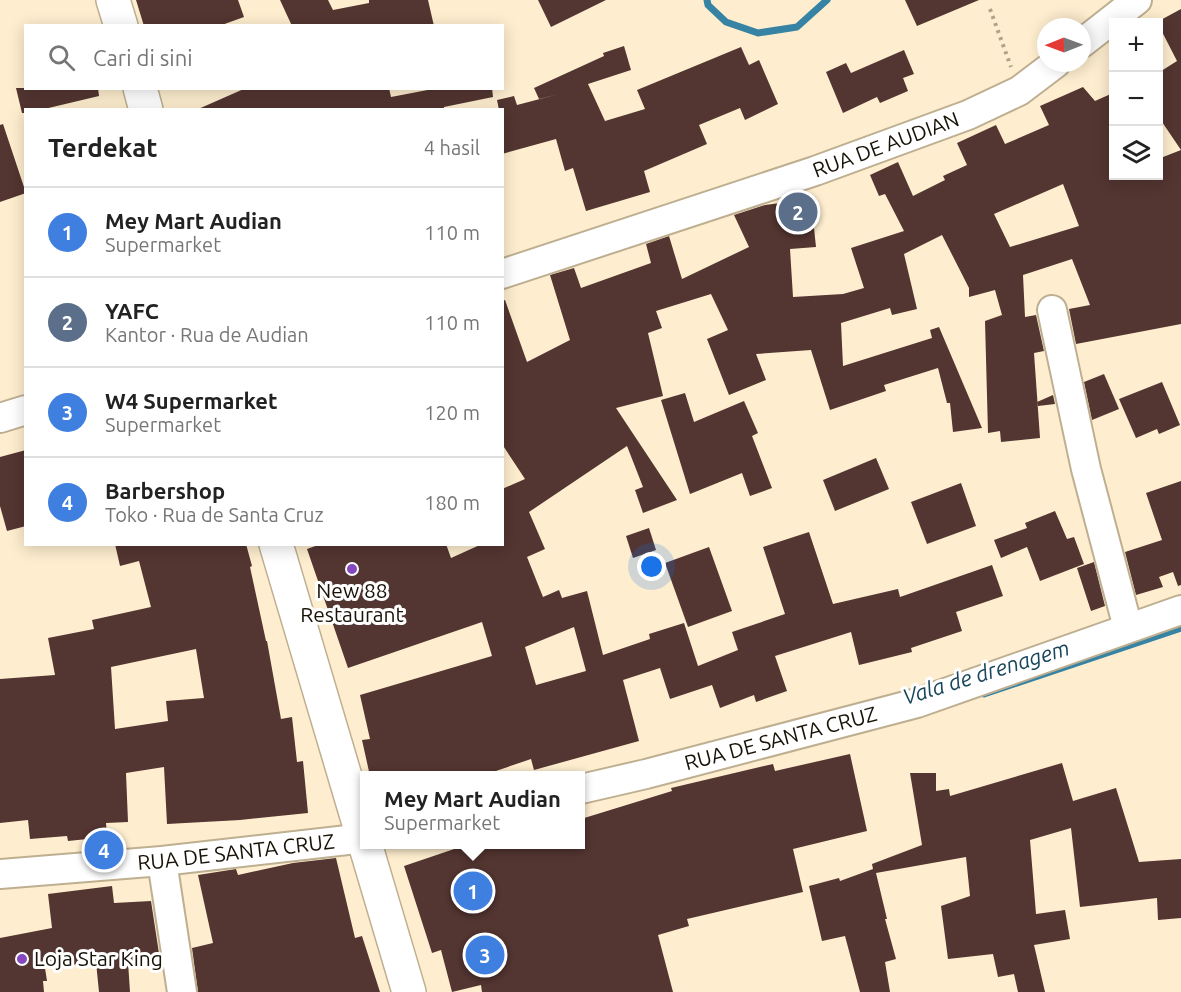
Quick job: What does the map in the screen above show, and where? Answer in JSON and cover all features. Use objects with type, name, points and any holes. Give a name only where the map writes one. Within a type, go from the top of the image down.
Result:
[{"type":"main road","points":[[113,0],[120,24]]},
{"type":"main road","points":[[141,90],[145,108]]},
{"type":"main road","points":[[277,546],[360,825]]},
{"type":"main road","points":[[367,849],[409,992]]},
{"type":"street","points":[[1091,36],[1137,0]]},
{"type":"street","name":"RUA DE AUDIAN","points":[[504,273],[815,171],[968,115],[1018,91],[1044,72]]},
{"type":"street","points":[[1052,310],[1086,469],[1128,628]]},
{"type":"street","points":[[0,418],[24,412]]},
{"type":"street","name":"RUA DE SANTA CRUZ","points":[[585,788],[917,704],[1181,610]]},
{"type":"street","name":"RUA DE SANTA CRUZ","points":[[0,874],[162,861],[360,838]]},
{"type":"street","points":[[162,861],[182,992]]},
{"type":"path","points":[[990,9],[1007,52],[1018,91]]},
{"type":"building","points":[[136,0],[238,0],[244,17],[225,24],[143,24]]},
{"type":"building","points":[[280,0],[328,0],[333,10],[369,3],[369,0],[428,0],[434,24],[291,24]]},
{"type":"building","points":[[538,0],[606,0],[551,27]]},
{"type":"building","points":[[905,0],[979,0],[917,26]]},
{"type":"building","points":[[1181,9],[1181,150],[1163,123],[1163,70],[1177,61],[1163,34],[1163,19]]},
{"type":"building","points":[[624,46],[631,70],[588,84],[605,121],[645,109],[637,90],[741,47],[749,65],[759,60],[778,104],[745,120],[740,108],[699,125],[707,144],[644,171],[650,192],[586,211],[573,168],[565,171],[556,139],[504,153],[504,108],[499,108],[497,100],[514,96],[517,105],[559,94],[539,99],[534,88],[604,56],[603,53]]},
{"type":"building","points":[[904,50],[914,74],[903,78],[908,91],[880,103],[877,97],[843,113],[826,72],[846,63],[851,73]]},
{"type":"building","points":[[1083,87],[1095,101],[1109,95],[1109,180],[1163,180],[1163,157],[1181,150],[1181,324],[1076,344],[1069,309],[1090,305],[1072,259],[1023,275],[1025,317],[1036,315],[1044,351],[1034,353],[1040,438],[1001,442],[1000,431],[988,433],[985,321],[1002,315],[995,290],[969,297],[969,288],[942,235],[904,254],[917,309],[892,315],[890,308],[841,323],[843,366],[932,338],[930,330],[939,327],[982,428],[953,432],[950,403],[947,403],[938,368],[884,385],[886,391],[830,410],[811,350],[756,354],[766,380],[729,395],[707,339],[728,330],[711,294],[656,311],[662,328],[648,333],[663,396],[616,408],[677,500],[643,513],[635,490],[643,487],[627,446],[529,512],[545,549],[527,557],[543,597],[559,590],[562,598],[587,591],[603,655],[650,639],[649,634],[684,623],[698,666],[738,650],[732,632],[785,614],[763,547],[809,532],[833,604],[898,589],[900,597],[992,565],[1003,596],[956,612],[962,631],[911,648],[912,652],[859,665],[851,632],[775,656],[787,691],[756,702],[754,695],[720,708],[712,685],[670,699],[660,668],[623,680],[639,741],[534,770],[531,759],[496,771],[369,771],[362,740],[370,739],[360,695],[492,656],[482,622],[348,668],[307,549],[315,546],[447,546],[451,558],[478,546],[504,546],[504,488],[525,479],[504,447],[504,300],[527,362],[570,340],[550,275],[574,268],[581,288],[651,263],[646,244],[669,236],[682,279],[749,247],[734,215],[765,205],[811,199],[816,247],[790,249],[793,297],[843,294],[864,288],[851,248],[904,231],[885,194],[879,196],[870,175],[898,162],[913,196],[945,180],[943,176],[967,165],[957,143],[996,125],[1005,144],[1049,125],[1040,106]],"holes":[[[1063,184],[1079,226],[1010,247],[994,214]],[[574,627],[586,671],[536,685],[525,647]]]},
{"type":"building","points":[[16,88],[24,88],[24,90],[98,90],[99,96],[48,108],[24,108],[24,113],[22,113]]},
{"type":"building","points":[[241,90],[389,90],[391,97],[428,90],[492,90],[493,97],[444,108],[201,108]]},
{"type":"building","points":[[3,124],[24,187],[24,194],[0,202],[0,125]]},
{"type":"building","points":[[1104,374],[1119,409],[1092,420],[1084,382]]},
{"type":"building","points":[[1162,382],[1180,425],[1159,434],[1157,429],[1136,438],[1119,399]]},
{"type":"building","points":[[685,393],[694,422],[744,401],[758,433],[752,436],[772,488],[750,496],[742,473],[690,494],[661,400]]},
{"type":"building","points":[[1053,395],[1055,404],[1038,406],[1037,402]]},
{"type":"building","points":[[24,451],[24,527],[7,531],[0,506],[0,457]]},
{"type":"building","points":[[876,458],[889,489],[835,511],[823,480]]},
{"type":"building","points":[[1181,481],[1181,585],[1178,586],[1173,572],[1159,577],[1163,587],[1136,595],[1125,552],[1162,540],[1146,493]]},
{"type":"building","points":[[961,483],[976,526],[927,544],[911,502]]},
{"type":"building","points":[[1055,511],[1067,539],[1074,537],[1084,564],[1040,581],[1027,547],[1001,558],[994,540],[1027,528],[1025,523]]},
{"type":"building","points":[[649,528],[656,550],[633,558],[626,536]]},
{"type":"building","points":[[115,546],[247,546],[281,719],[292,717],[297,762],[303,761],[308,813],[167,824],[164,767],[126,773],[128,822],[106,823],[107,837],[68,841],[67,836],[30,839],[28,820],[0,823],[0,679],[55,675],[48,638],[94,629],[92,620],[151,607],[139,561],[120,566]],"holes":[[[196,649],[204,698],[166,701],[168,721],[115,729],[111,667]]]},
{"type":"building","points":[[709,547],[732,611],[688,627],[665,563]]},
{"type":"building","points":[[1094,562],[1105,606],[1091,611],[1077,568]]},
{"type":"building","points":[[850,754],[867,831],[793,849],[803,892],[687,919],[689,926],[658,935],[673,992],[482,992],[481,985],[452,992],[441,950],[432,953],[404,866],[454,849],[585,849],[585,818],[672,791],[671,788],[773,764],[775,771]]},
{"type":"building","points":[[1062,763],[1073,801],[1116,788],[1139,862],[1181,859],[1181,918],[1158,920],[1157,898],[1080,907],[1071,828],[1030,840],[1036,914],[1065,910],[1070,939],[1034,945],[1045,992],[1018,992],[1014,974],[998,977],[993,954],[948,959],[941,906],[970,896],[966,857],[876,873],[896,959],[885,962],[890,992],[860,992],[845,936],[822,941],[809,886],[839,878],[840,881],[873,869],[872,864],[922,845],[910,773],[936,773],[936,791],[949,789],[950,796]]},
{"type":"building","points":[[336,858],[355,938],[362,936],[380,992],[198,992],[192,948],[213,943],[198,875],[236,869],[238,875],[293,863]]},
{"type":"building","points":[[112,886],[114,903],[151,901],[160,960],[128,962],[130,992],[99,992],[96,962],[45,968],[47,981],[43,981],[44,992],[0,992],[0,938],[52,928],[48,894]]},
{"type":"waterway","points":[[707,0],[708,5],[726,22],[758,33],[797,27],[827,0]]},
{"type":"waterway","name":"Vala de drenagem","points":[[984,694],[1181,628]]},
{"type":"place","name":"YAFC","points":[[798,212]]},
{"type":"place","name":"New 88 Restaurant","points":[[352,569]]},
{"type":"place","name":"Barbershop","points":[[104,850]]},
{"type":"place","name":"Mey Mart Audian","points":[[473,891]]},
{"type":"place","name":"W4 Supermarket","points":[[485,955]]},
{"type":"place","name":"Loja Star King","points":[[22,959]]}]
